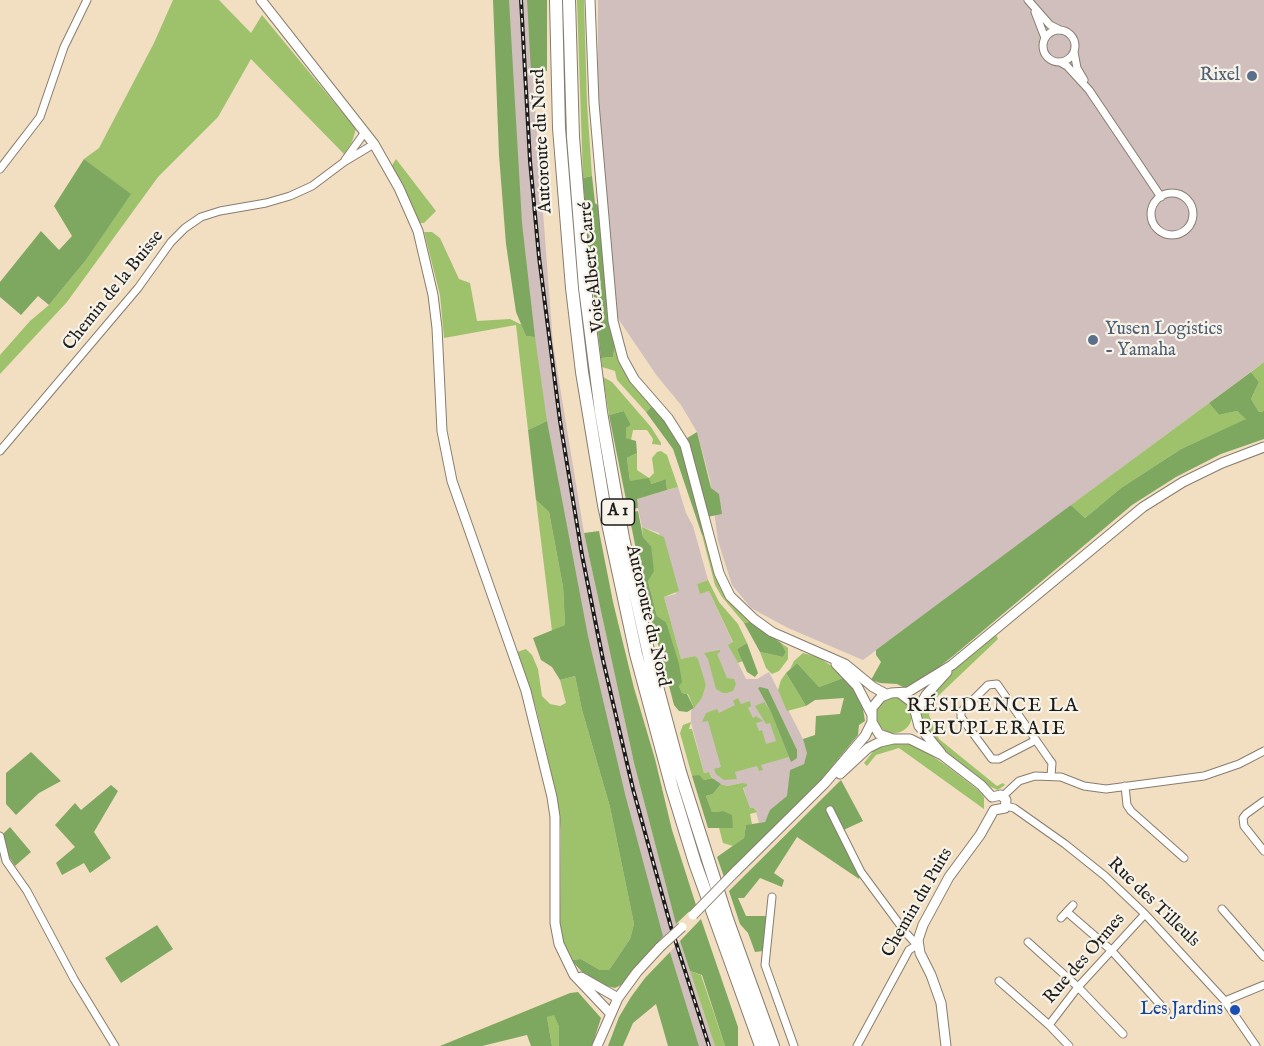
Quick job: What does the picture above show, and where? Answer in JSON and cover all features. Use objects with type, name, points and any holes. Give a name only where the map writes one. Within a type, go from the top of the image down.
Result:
[{"type":"highway","name":"Autoroute du Nord","points":[[556,0],[560,150],[572,288],[587,405],[606,516],[636,654],[672,788],[698,873],[761,1046]]},
{"type":"highway","name":"Autoroute du Nord","points":[[569,0],[573,137],[585,288],[601,412],[616,499],[638,609],[680,772],[708,860],[775,1046]]},
{"type":"street","points":[[0,169],[40,117],[64,47],[87,0]]},
{"type":"street","points":[[261,0],[374,144],[405,201],[417,231],[433,295],[444,448],[458,503],[526,691],[540,742],[555,817],[555,923],[562,954],[572,970],[610,1013]]},
{"type":"street","name":"Voie Albert Carré","points":[[590,0],[594,103],[613,321],[623,359],[634,379],[668,418],[685,445],[719,573],[730,596],[754,619],[772,632],[854,670],[873,687],[886,694]]},
{"type":"street","points":[[1028,0],[1050,25],[1067,32],[1072,37],[1075,43],[1077,68],[1089,90],[1161,196]]},
{"type":"street","points":[[1033,7],[1046,38]]},
{"type":"street","points":[[1060,30],[1052,32],[1046,38],[1043,45],[1045,53],[1049,58],[1067,66],[1089,90]]},
{"type":"street","points":[[1060,62],[1069,58],[1074,52]]},
{"type":"street","name":"Chemin de la Buisse","points":[[344,162],[365,132]]},
{"type":"street","name":"Chemin de la Buisse","points":[[0,451],[138,288],[171,242],[185,228],[201,217],[220,211],[266,203],[290,196],[312,186],[344,162],[374,144]]},
{"type":"street","points":[[1171,193],[1179,194],[1189,201],[1193,214],[1189,226],[1184,231],[1170,235],[1158,230],[1155,226],[1151,214],[1152,209],[1155,201],[1161,196],[1171,193]]},
{"type":"street","points":[[597,1046],[618,998],[637,972],[825,783],[864,738],[877,700],[886,694],[901,694],[917,688],[952,665],[1143,507],[1222,463],[1264,447]]},
{"type":"street","name":"Voie Albert Carré","points":[[833,660],[857,686],[871,718]]},
{"type":"street","points":[[825,783],[837,776],[868,748],[911,731],[926,695],[952,665]]},
{"type":"street","points":[[1036,740],[999,759],[992,759],[961,717],[961,712],[988,685],[997,684],[1036,740],[1052,764],[1052,776]]},
{"type":"street","points":[[901,694],[913,703],[919,726],[942,755]]},
{"type":"street","points":[[871,718],[879,734],[910,739],[942,755],[981,785],[992,797]]},
{"type":"street","points":[[992,797],[990,806],[994,810],[1000,810],[1019,781],[1035,776],[1052,776],[1090,787],[1106,789],[1204,776],[1239,764],[1264,751]]},
{"type":"street","points":[[1125,786],[1127,805],[1131,811],[1184,858]]},
{"type":"street","points":[[992,797],[998,795],[1005,801]]},
{"type":"street","name":"Rue des Tilleuls","points":[[1005,801],[1073,850],[1105,876],[1145,914],[1225,1001],[1256,1046]]},
{"type":"street","points":[[1264,801],[1244,818],[1244,826],[1264,851]]},
{"type":"street","points":[[830,810],[861,872],[917,945],[941,1004],[946,1046]]},
{"type":"street","name":"Chemin du Puits","points":[[857,1046],[909,950],[917,945],[923,925],[949,877],[980,835],[994,810]]},
{"type":"street","points":[[0,836],[3,862],[31,898],[74,979],[115,1046]]},
{"type":"street","points":[[772,897],[765,965],[794,1046]]},
{"type":"street","points":[[1061,918],[1073,905]]},
{"type":"street","points":[[1222,909],[1264,957]]},
{"type":"street","points":[[1067,912],[1111,950],[1167,1011]]},
{"type":"street","name":"Rue des Ormes","points":[[1049,1025],[1078,987],[1145,914]]},
{"type":"street","points":[[1028,942],[1078,987],[1123,1034]]},
{"type":"street","points":[[572,970],[618,998]]},
{"type":"street","points":[[999,981],[1069,1046]]},
{"type":"street","points":[[1225,1001],[1264,985]]},
{"type":"shaded area","points":[[503,0],[527,0],[553,344],[584,533],[634,763],[676,924],[656,944],[611,781],[532,358]]},
{"type":"shaded area","points":[[598,0],[1264,0],[1264,362],[863,660],[788,628],[751,608],[732,585],[718,541],[710,480],[697,432],[681,405],[657,376],[617,317],[598,100]]},
{"type":"shaded area","points":[[678,487],[686,513],[693,526],[708,580],[697,584],[700,593],[709,591],[733,643],[729,645],[746,679],[757,679],[769,672],[808,753],[804,764],[790,770],[788,796],[771,810],[765,822],[759,823],[755,808],[750,809],[742,783],[727,786],[715,782],[709,772],[704,773],[691,722],[691,711],[702,698],[706,685],[695,656],[681,659],[664,597],[676,594],[659,533],[642,527],[636,499]]},
{"type":"shaded area","points":[[680,941],[715,1046],[699,1046],[670,952]]},
{"type":"green space","points":[[173,0],[219,0],[251,33],[262,15],[356,129],[352,142],[344,154],[251,59],[218,117],[158,177],[67,302],[0,374],[0,355],[30,321],[49,305],[86,260],[130,194],[84,159],[99,148],[154,43]]},
{"type":"green space","points":[[493,0],[509,0],[522,223],[535,337],[526,336],[516,312],[506,244],[499,155]]},
{"type":"green space","points":[[527,0],[547,0],[547,71],[531,72]]},
{"type":"green space","points":[[577,0],[584,0],[592,176],[583,178]]},
{"type":"green space","points":[[84,159],[131,194],[86,260],[49,305],[38,296],[21,315],[0,297],[0,282],[41,231],[59,250],[72,236],[54,206]]},
{"type":"green space","points":[[396,159],[436,211],[424,223],[417,223],[391,167]]},
{"type":"green space","points":[[592,176],[595,203],[600,207],[609,325],[615,345],[613,357],[601,358],[583,178]]},
{"type":"green space","points":[[424,232],[432,232],[440,238],[459,279],[470,283],[477,321],[510,319],[522,325],[526,336],[535,337],[547,421],[528,430],[516,325],[444,338],[440,295]]},
{"type":"green space","points":[[615,345],[629,377],[652,406],[646,412],[617,380],[615,371],[602,367],[601,358],[613,357]]},
{"type":"green space","points":[[1264,362],[1264,411],[1259,412],[1251,399],[1259,382],[1251,372]]},
{"type":"green space","points":[[1251,372],[1259,382],[1251,399],[1259,412],[1264,411],[1264,439],[1221,454],[1176,477],[1132,505],[916,685],[907,689],[897,684],[871,680],[881,662],[876,655],[876,650],[1071,505],[1085,518],[1121,488],[1181,449],[1246,419],[1237,411],[1219,415],[1209,403]]},
{"type":"green space","points":[[603,377],[612,382],[651,427],[661,445],[652,444],[653,439],[647,430],[633,430],[631,440],[626,438],[626,428],[631,425],[624,411],[609,415]]},
{"type":"green space","points":[[1209,403],[1219,415],[1237,411],[1247,419],[1181,449],[1121,488],[1085,518],[1071,505]]},
{"type":"green space","points":[[652,406],[667,423],[679,443],[697,432],[711,488],[719,494],[722,514],[702,518],[705,534],[702,535],[673,449],[646,412]]},
{"type":"green space","points":[[624,411],[631,425],[626,428],[626,438],[636,441],[637,453],[627,458],[630,481],[649,478],[651,484],[666,479],[667,490],[637,499],[638,508],[633,509],[633,512],[638,511],[643,537],[651,546],[654,571],[648,581],[657,616],[666,622],[679,664],[682,682],[679,686],[682,693],[687,694],[694,708],[687,712],[679,711],[674,705],[645,594],[609,415]]},
{"type":"green space","points":[[547,421],[588,636],[625,794],[663,936],[621,985],[615,988],[602,985],[584,974],[571,960],[581,959],[600,970],[609,970],[630,939],[634,924],[610,807],[582,710],[575,676],[560,680],[552,667],[541,660],[533,638],[565,625],[563,587],[549,512],[536,500],[528,430]]},
{"type":"green space","points":[[661,451],[667,455],[678,487],[667,490],[666,479],[651,484],[630,481],[627,458],[637,453],[637,470],[649,478],[654,473],[652,458]]},
{"type":"green space","points":[[536,500],[549,512],[563,587],[565,625],[552,631]]},
{"type":"green space","points":[[642,527],[664,537],[679,591],[664,597],[681,659],[695,656],[698,659],[706,685],[702,698],[694,708],[688,694],[682,693],[679,686],[666,622],[657,616],[648,581],[651,546],[643,537]]},
{"type":"green space","points":[[599,531],[634,688],[655,759],[672,830],[696,905],[676,924],[634,763],[584,533]]},
{"type":"green space","points":[[705,534],[730,600],[750,622],[744,623],[715,585],[702,535]]},
{"type":"green space","points":[[708,580],[719,602],[738,624],[747,643],[737,649],[743,661],[738,663],[728,645],[733,642],[709,591],[700,594],[697,584]]},
{"type":"green space","points":[[750,622],[781,643],[786,652],[783,657],[760,652],[744,623]]},
{"type":"green space","points":[[996,635],[998,639],[937,697],[929,715],[939,739],[997,786],[1003,783],[1005,785],[998,790],[945,752],[921,721],[921,714],[930,694],[960,664]]},
{"type":"green space","points":[[747,643],[758,673],[755,677],[747,672],[737,649]]},
{"type":"green space","points":[[781,643],[788,648],[788,659],[779,671],[772,674],[766,668],[760,652],[783,657],[786,652]]},
{"type":"green space","points":[[526,649],[532,655],[538,669],[542,696],[550,704],[560,706],[566,703],[560,680],[575,676],[582,710],[610,807],[634,924],[630,939],[609,970],[600,970],[581,959],[571,960],[560,930],[561,830],[557,797],[536,708],[517,652]]},
{"type":"green space","points":[[720,650],[717,654],[727,678],[734,679],[736,684],[733,691],[727,693],[716,689],[708,659],[704,653]]},
{"type":"green space","points":[[803,653],[818,657],[833,667],[843,678],[819,687],[797,663],[790,669],[794,661]]},
{"type":"green space","points":[[797,663],[819,687],[843,678],[854,689],[862,703],[865,721],[859,725],[858,735],[821,780],[724,877],[717,857],[744,838],[746,825],[765,822],[770,810],[787,796],[790,770],[804,764],[807,753],[803,739],[815,735],[816,716],[840,714],[844,698],[815,700],[806,706],[786,673]]},
{"type":"green space","points":[[786,673],[806,706],[787,711],[778,690]]},
{"type":"green space","points":[[758,688],[768,689],[797,750],[797,758],[791,762],[771,712]]},
{"type":"green space","points":[[894,697],[907,702],[912,715],[907,728],[894,733],[881,728],[876,715],[881,702]]},
{"type":"green space","points":[[738,698],[741,704],[750,701],[751,706],[748,708],[753,718],[756,716],[763,721],[756,723],[759,731],[762,730],[766,744],[776,741],[770,723],[766,724],[755,706],[764,702],[771,712],[789,757],[761,765],[763,770],[759,771],[757,766],[735,772],[737,779],[724,780],[716,774],[714,769],[721,767],[708,721],[702,722],[706,713],[717,709],[719,713],[735,705],[733,701]]},
{"type":"green space","points":[[691,722],[689,729],[692,729],[704,773],[709,772],[712,778],[704,780],[699,776],[692,776],[680,733],[683,725]]},
{"type":"green space","points":[[911,742],[978,790],[984,797],[984,809],[899,748],[876,755],[867,766],[864,763],[875,749],[887,744]]},
{"type":"green space","points":[[31,752],[61,781],[39,793],[16,815],[6,804],[6,773]]},
{"type":"green space","points":[[699,775],[704,780],[712,778],[721,784],[713,794],[706,796],[712,812],[723,811],[732,815],[733,828],[708,828],[692,776]]},
{"type":"green space","points":[[841,780],[863,821],[837,833],[860,875],[859,879],[797,837],[774,873],[784,880],[782,887],[760,878],[744,898],[738,898],[746,916],[766,916],[763,951],[755,952],[748,933],[740,924],[729,891]]},
{"type":"green space","points":[[721,784],[727,786],[747,784],[743,788],[750,808],[754,808],[757,812],[750,814],[752,824],[746,826],[744,838],[733,846],[723,843],[719,828],[733,828],[723,811],[712,812],[706,796],[713,794]]},
{"type":"green space","points":[[111,785],[118,791],[94,832],[111,858],[90,873],[84,863],[62,875],[56,863],[75,847],[55,825],[75,803],[81,810]]},
{"type":"green space","points":[[10,827],[31,852],[15,866],[8,855],[2,835]]},
{"type":"green space","points":[[701,919],[738,1027],[738,1046],[725,1046],[702,975],[690,971],[680,941]]},
{"type":"green space","points":[[157,925],[173,949],[121,983],[105,958]]},
{"type":"green space","points":[[670,952],[699,1046],[668,1046],[656,1004],[633,1023],[623,1046],[608,1046],[619,1017],[631,997],[645,978]]},
{"type":"green space","points":[[690,971],[701,975],[725,1046],[715,1046]]},
{"type":"green space","points":[[578,992],[601,1018],[592,1046],[559,1046],[559,1027],[554,1015],[547,1017],[552,1046],[531,1046],[527,1035],[482,1046],[440,1046],[570,993]]},
{"type":"green space","points":[[554,1014],[559,1027],[559,1046],[552,1046],[547,1017]]},
{"type":"railway","points":[[521,0],[530,161],[539,257],[560,421],[582,555],[603,660],[633,789],[671,927],[709,1046]]},
{"type":"place","name":"Rixel","points":[[1252,76]]},
{"type":"place","name":"Yusen Logistics - Yamaha","points":[[1093,340]]},
{"type":"place","name":"Les Jardins","points":[[1235,1010]]},
{"type":"district","name":"RÉSIDENCE LA PEUPLERAIE","points":[[993,718]]}]
